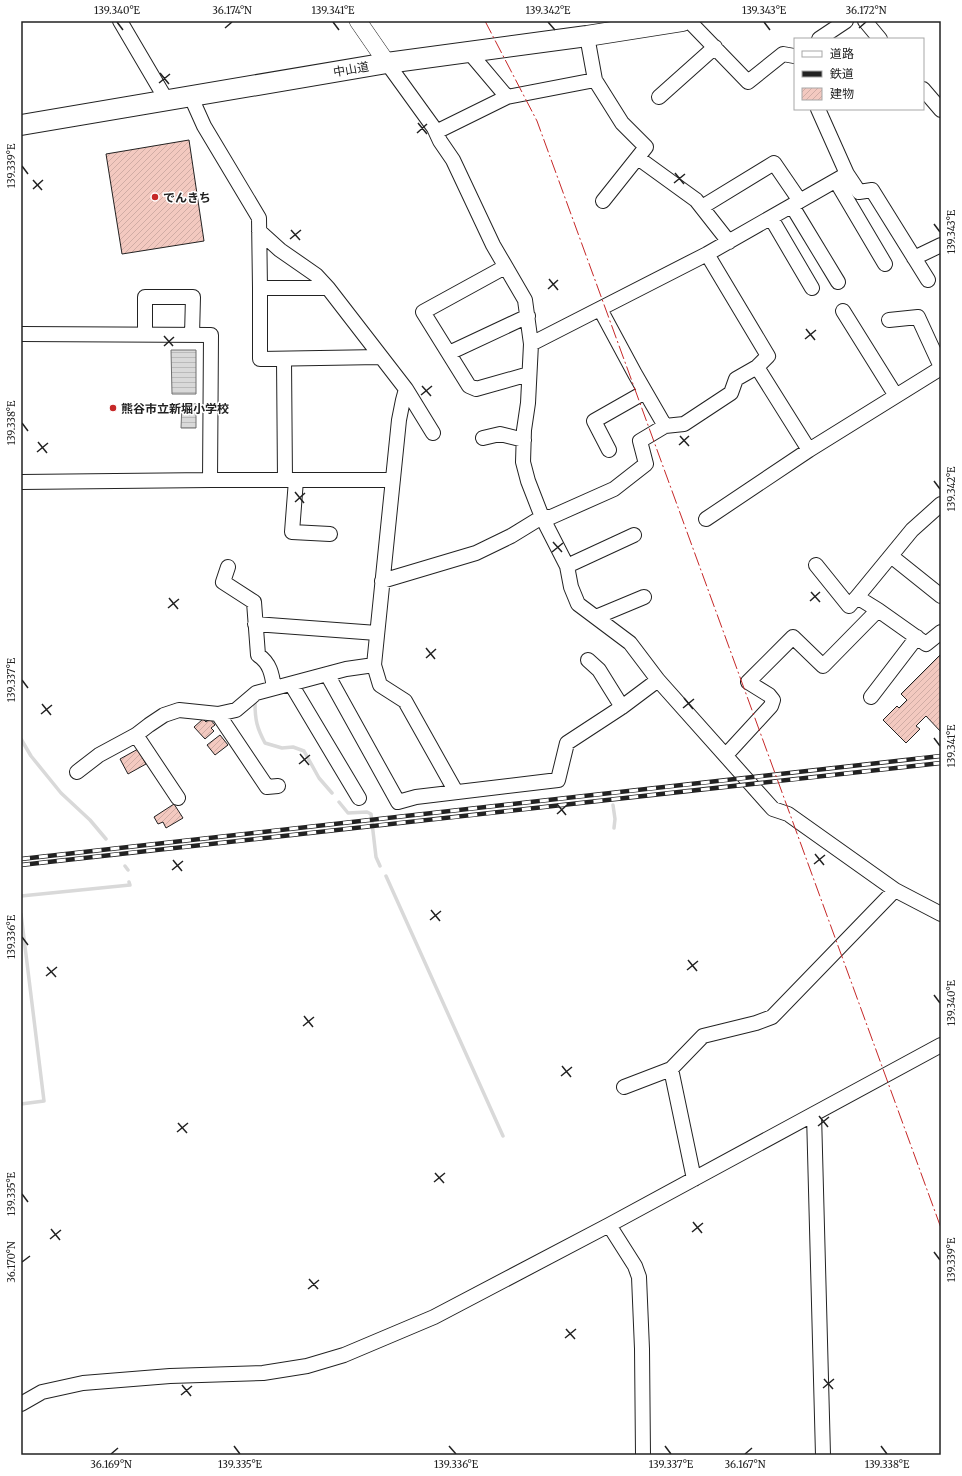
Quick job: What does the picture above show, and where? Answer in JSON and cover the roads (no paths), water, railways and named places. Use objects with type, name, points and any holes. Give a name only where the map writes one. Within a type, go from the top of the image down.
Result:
[{"type":"highway","name":"中山道","points":[[21,125],[388,63],[587,36],[680,21]]},
{"type":"main road","points":[[358,21],[388,63]]},
{"type":"street","points":[[120,21],[167,100]]},
{"type":"street","points":[[689,21],[748,82],[783,54],[794,56]]},
{"type":"street","points":[[820,38],[846,21]]},
{"type":"street","points":[[865,21],[879,38]]},
{"type":"street","points":[[587,36],[595,80],[622,123],[646,147],[603,201]]},
{"type":"street","points":[[659,97],[715,47]]},
{"type":"street","points":[[469,52],[507,97]]},
{"type":"street","points":[[388,63],[436,132],[452,160],[482,224],[525,300],[531,344],[528,403],[522,462],[542,517],[567,566],[578,604],[630,643],[658,680],[773,808],[788,814],[895,890],[941,914]]},
{"type":"street","points":[[436,132],[507,97],[595,80]]},
{"type":"street","points":[[924,90],[941,110]]},
{"type":"street","points":[[191,97],[204,126],[259,218],[260,359],[284,360],[380,357]]},
{"type":"street","points":[[818,110],[842,177],[885,264]]},
{"type":"street","points":[[638,158],[696,200],[729,242]]},
{"type":"street","points":[[702,207],[774,162],[838,282]]},
{"type":"street","points":[[531,344],[707,254],[842,177]]},
{"type":"street","points":[[842,177],[858,192],[872,190],[928,280]]},
{"type":"street","points":[[771,218],[812,288]]},
{"type":"street","points":[[259,232],[280,250],[316,275],[328,288],[406,389],[433,433]]},
{"type":"street","points":[[914,258],[941,244]]},
{"type":"street","points":[[382,581],[476,553],[511,536],[542,517],[550,517],[614,489],[646,464],[640,441],[665,426],[684,424],[731,393],[736,380],[757,367],[768,356],[707,254]]},
{"type":"street","points":[[505,267],[423,312],[469,386],[476,389],[529,374]]},
{"type":"street","points":[[260,288],[328,288]]},
{"type":"street","points":[[145,335],[145,297],[193,297],[192,335]]},
{"type":"street","points":[[600,309],[665,426]]},
{"type":"street","points":[[843,312],[896,396]]},
{"type":"street","points":[[449,353],[528,316]]},
{"type":"street","points":[[706,519],[809,450],[941,368],[918,317],[889,320]]},
{"type":"street","points":[[21,334],[211,335],[210,480]]},
{"type":"street","points":[[284,360],[291,480],[292,532],[330,534]]},
{"type":"street","points":[[757,367],[809,450]]},
{"type":"street","points":[[406,389],[402,400],[399,420],[374,665],[380,684],[405,701],[456,792]]},
{"type":"street","points":[[609,450],[594,420],[645,392]]},
{"type":"street","points":[[483,438],[500,434],[524,440]]},
{"type":"street","points":[[21,482],[393,480]]},
{"type":"street","points":[[816,565],[849,606],[912,530],[941,504]]},
{"type":"street","points":[[567,566],[634,535]]},
{"type":"street","points":[[891,556],[941,596]]},
{"type":"street","points":[[228,568],[223,582],[254,602],[258,655],[264,659],[271,669],[274,688]]},
{"type":"street","points":[[596,617],[644,597]]},
{"type":"street","points":[[857,597],[926,644],[941,632]]},
{"type":"street","points":[[726,755],[771,706],[773,700],[769,695],[748,682],[793,637],[823,666],[878,610]]},
{"type":"street","points":[[255,624],[377,633]]},
{"type":"street","points":[[871,697],[917,638]]},
{"type":"street","points":[[588,660],[599,670],[622,707]]},
{"type":"street","points":[[78,772],[99,755],[136,735],[164,715],[179,710],[218,714],[236,710],[256,693],[346,669],[374,665]]},
{"type":"street","points":[[327,674],[398,802],[416,797],[558,780],[567,743],[622,707],[658,680]]},
{"type":"street","points":[[291,684],[359,798]]},
{"type":"street","points":[[218,714],[266,787],[278,786]]},
{"type":"street","points":[[136,735],[178,798]]},
{"type":"street","points":[[624,1087],[671,1069],[703,1036],[756,1023],[772,1017],[895,890]]},
{"type":"street","points":[[21,1404],[42,1392],[83,1383],[170,1376],[263,1373],[307,1366],[344,1355],[434,1317],[609,1225],[941,1045]]},
{"type":"street","points":[[671,1069],[694,1179]]},
{"type":"street","points":[[814,1114],[823,1455]]},
{"type":"street","points":[[609,1225],[634,1266],[638,1276],[642,1349],[643,1455]]},
{"type":"waterway","points":[[255,703],[257,724],[265,743],[282,748],[293,747],[304,751],[319,778],[332,793]]},
{"type":"waterway","points":[[21,739],[31,756],[61,793],[90,820],[106,839]]},
{"type":"waterway","points":[[339,802],[348,813],[367,812],[371,814],[376,857],[380,866]]},
{"type":"waterway","points":[[613,805],[615,819],[614,828]]},
{"type":"waterway","points":[[125,866],[128,870]]},
{"type":"waterway","points":[[386,876],[503,1136]]},
{"type":"waterway","points":[[21,896],[130,885],[129,882]]},
{"type":"waterway","points":[[21,914],[44,1101],[21,1104]]},
{"type":"railway","points":[[21,859],[941,756]]},
{"type":"railway","points":[[21,865],[941,763]]},
{"type":"place","name":"でんきち","points":[[155,197]]},
{"type":"place","name":"熊谷市立新堀小学校","points":[[113,408]]}]
